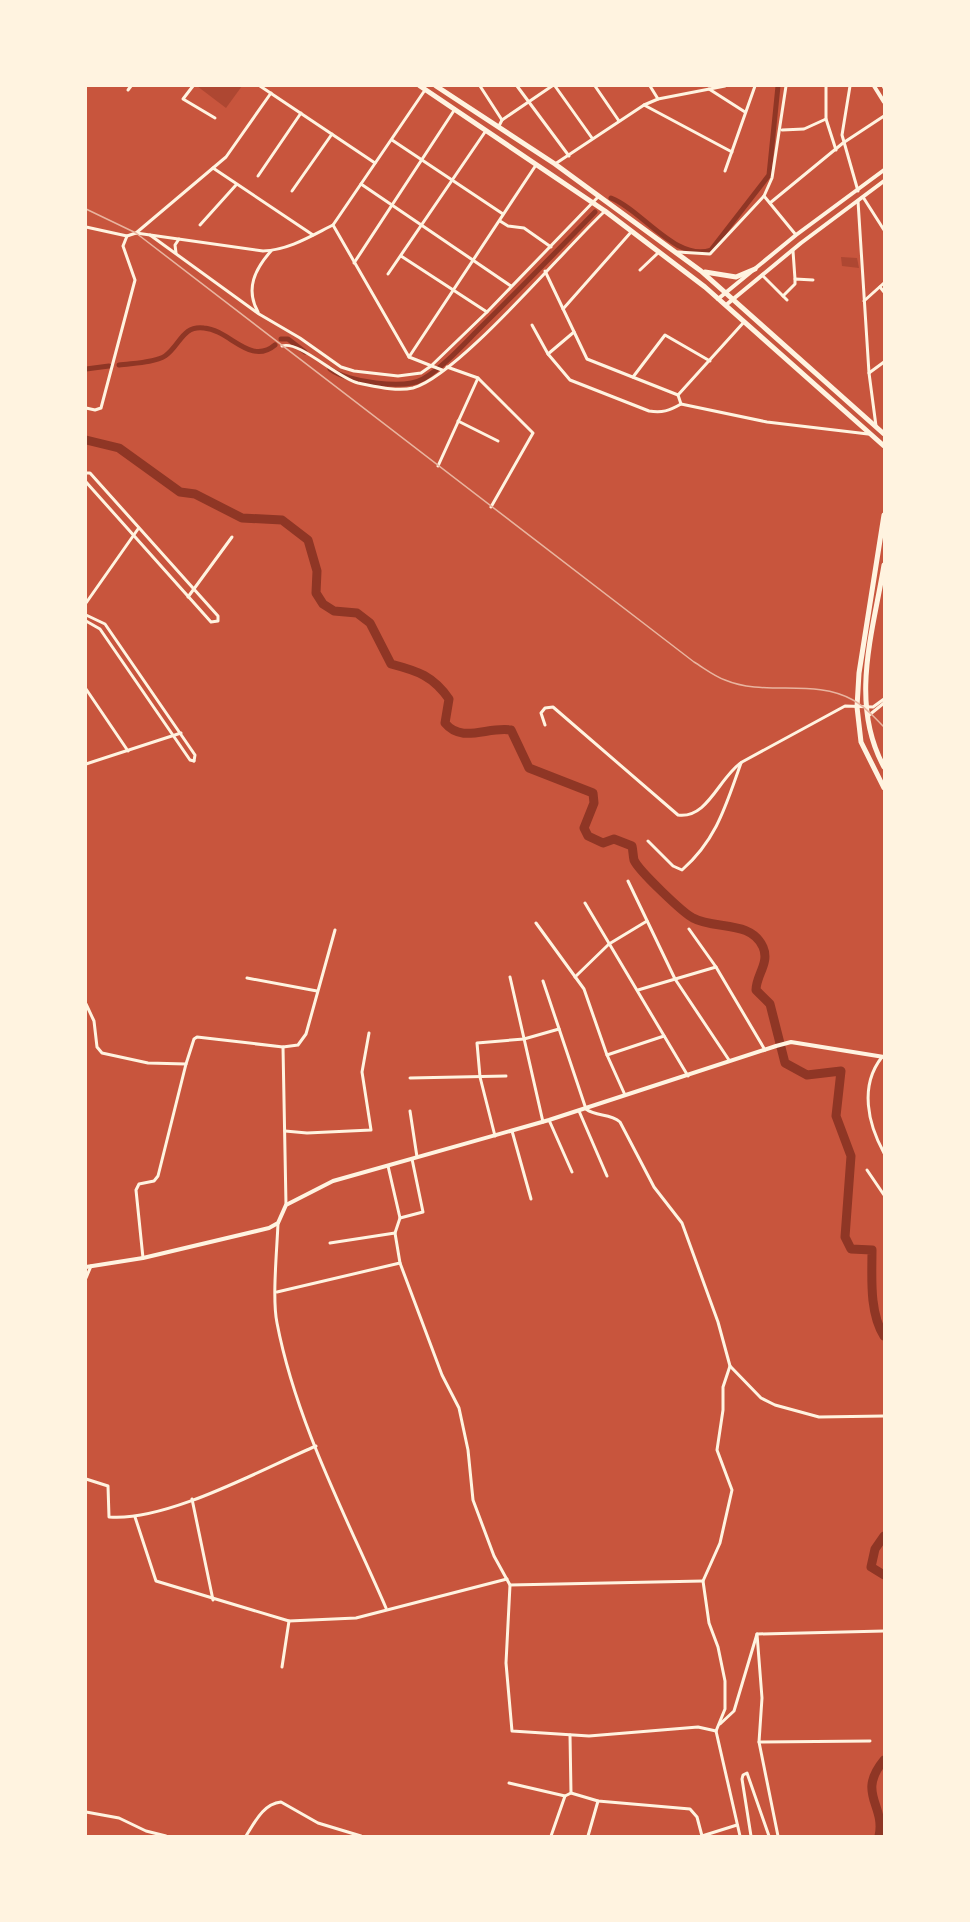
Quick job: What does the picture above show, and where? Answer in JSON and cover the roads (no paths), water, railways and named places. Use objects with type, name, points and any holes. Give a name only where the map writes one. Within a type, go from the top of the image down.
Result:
[{"type":"main road","points":[[436,86],[600,195],[701,271],[885,435]]},
{"type":"main road","points":[[423,87],[605,211],[659,252],[726,305],[885,448]]},
{"type":"main road","points":[[701,271],[727,277],[755,269]]},
{"type":"main road","points":[[885,514],[859,673],[857,707],[861,742],[885,788]]},
{"type":"main road","points":[[885,565],[866,674],[865,707],[869,733],[885,767]]},
{"type":"street","points":[[128,90],[130,86]]},
{"type":"street","points":[[193,86],[183,99],[215,118]]},
{"type":"street","points":[[260,86],[375,163]]},
{"type":"street","points":[[480,86],[502,120]]},
{"type":"street","points":[[517,86],[569,156]]},
{"type":"street","points":[[499,126],[502,120],[553,86],[592,138]]},
{"type":"street","points":[[595,86],[619,121]]},
{"type":"street","points":[[650,86],[658,99]]},
{"type":"street","points":[[555,164],[644,105],[658,99],[725,86]]},
{"type":"street","points":[[725,171],[755,86]]},
{"type":"street","points":[[676,252],[710,254],[764,196],[772,178],[782,130],[786,86]]},
{"type":"street","points":[[826,86],[826,119],[836,150]]},
{"type":"street","points":[[850,86],[849,102],[843,119],[843,143],[858,191]]},
{"type":"street","points":[[874,86],[885,102]]},
{"type":"street","points":[[136,233],[272,250],[314,235],[333,225],[392,140],[423,87]]},
{"type":"street","points":[[709,89],[745,112]]},
{"type":"street","points":[[86,227],[127,236],[136,233],[226,157],[271,93]]},
{"type":"street","points":[[644,105],[732,152]]},
{"type":"street","points":[[354,263],[456,109]]},
{"type":"street","points":[[258,176],[301,113]]},
{"type":"street","points":[[770,203],[843,143],[885,116]]},
{"type":"street","points":[[782,130],[804,129],[826,119]]},
{"type":"street","points":[[388,274],[486,130]]},
{"type":"street","points":[[292,191],[332,134]]},
{"type":"street","points":[[392,140],[503,214]]},
{"type":"street","points":[[409,357],[536,165]]},
{"type":"street","points":[[213,168],[314,235]]},
{"type":"street","points":[[718,299],[796,236],[885,170]]},
{"type":"street","points":[[726,305],[885,181]]},
{"type":"street","points":[[361,184],[512,286]]},
{"type":"street","points":[[200,225],[236,185]]},
{"type":"street","points":[[150,235],[259,314],[300,338],[340,367],[354,371],[409,376],[421,373],[432,366],[600,195]]},
{"type":"street","points":[[764,196],[796,236]]},
{"type":"street","points":[[863,197],[885,230]]},
{"type":"street","points":[[858,201],[869,373],[876,426]]},
{"type":"street","points":[[282,346],[293,346],[348,381],[410,388],[420,385],[447,367],[605,211]]},
{"type":"street","points":[[499,220],[508,226],[524,228],[551,247]]},
{"type":"street","points":[[333,225],[409,357],[442,370]]},
{"type":"street","points":[[563,309],[632,231]]},
{"type":"street","points":[[86,408],[95,410],[100,408],[133,294],[134,274],[123,246],[127,236]]},
{"type":"street","points":[[176,253],[175,245],[179,239]]},
{"type":"street","points":[[259,314],[253,303],[252,283],[256,272],[272,250]]},
{"type":"street","points":[[783,296],[795,284],[793,251]]},
{"type":"street","points":[[639,270],[659,252]]},
{"type":"street","points":[[401,256],[487,312]]},
{"type":"street","points":[[545,271],[589,360],[678,395],[681,404]]},
{"type":"street","points":[[762,275],[788,300]]},
{"type":"street","points":[[795,279],[813,280]]},
{"type":"street","points":[[864,301],[885,283]]},
{"type":"street","points":[[880,287],[885,292]]},
{"type":"street","points":[[678,395],[744,322]]},
{"type":"street","points":[[532,325],[548,354],[573,383],[648,411],[669,411],[681,404],[767,422],[873,435]]},
{"type":"street","points":[[548,354],[574,333]]},
{"type":"street","points":[[633,377],[665,335],[710,361]]},
{"type":"street","points":[[869,373],[885,362]]},
{"type":"street","points":[[447,367],[478,378],[533,433],[491,507]]},
{"type":"street","points":[[438,466],[478,378]]},
{"type":"street","points":[[458,421],[498,441]]},
{"type":"street","points":[[879,441],[885,435]]},
{"type":"street","points":[[86,473],[90,473],[218,616],[218,621],[211,622],[86,482]]},
{"type":"street","points":[[86,603],[138,529]]},
{"type":"street","points":[[188,597],[232,537]]},
{"type":"street","points":[[86,615],[105,624],[195,755],[194,761],[190,760],[100,630],[86,621]]},
{"type":"street","points":[[86,689],[128,751]]},
{"type":"street","points":[[545,725],[541,713],[545,708],[553,707],[678,815],[689,816],[701,809],[730,770],[742,762],[845,706],[873,707],[885,699]]},
{"type":"street","points":[[867,717],[885,703]]},
{"type":"street","points":[[86,764],[181,734]]},
{"type":"street","points":[[648,841],[676,869],[682,870],[700,854],[717,828],[742,762]]},
{"type":"street","points":[[628,881],[675,979],[729,1060]]},
{"type":"street","points":[[585,903],[688,1076]]},
{"type":"street","points":[[575,977],[609,944],[647,920]]},
{"type":"street","points":[[536,923],[575,977],[591,1004],[607,1055],[626,1096]]},
{"type":"street","points":[[688,929],[716,967],[765,1050]]},
{"type":"street","points":[[143,1258],[136,1190],[139,1184],[154,1181],[158,1176],[194,1039],[197,1037],[283,1047],[298,1045],[306,1034],[335,930]]},
{"type":"street","points":[[638,990],[716,967]]},
{"type":"street","points":[[510,976],[543,1122]]},
{"type":"street","points":[[247,978],[317,991]]},
{"type":"street","points":[[543,981],[586,1109]]},
{"type":"street","points":[[86,1004],[94,1021],[97,1047],[102,1053],[148,1063],[186,1064]]},
{"type":"street","points":[[495,1136],[480,1077],[478,1042],[524,1039],[559,1029]]},
{"type":"street","points":[[285,1131],[307,1133],[371,1130],[362,1072],[369,1033]]},
{"type":"street","points":[[607,1055],[664,1036]]},
{"type":"street","points":[[286,1205],[333,1181],[579,1112],[729,1060],[791,1042],[883,1057]]},
{"type":"street","points":[[283,1047],[286,1205],[278,1223],[276,1321],[289,1370],[316,1446],[386,1608]]},
{"type":"street","points":[[883,1057],[873,1069],[869,1115],[872,1132],[885,1154]]},
{"type":"street","points":[[410,1078],[506,1076]]},
{"type":"street","points":[[586,1109],[620,1122],[654,1187],[682,1223],[718,1322],[730,1366],[761,1398],[775,1405],[819,1417],[885,1416]]},
{"type":"street","points":[[400,1218],[423,1212],[414,1158],[410,1111]]},
{"type":"street","points":[[579,1112],[607,1176]]},
{"type":"street","points":[[549,1120],[572,1172]]},
{"type":"street","points":[[512,1131],[531,1199]]},
{"type":"street","points":[[388,1165],[400,1218],[395,1233],[400,1263],[442,1375],[459,1408],[468,1450],[473,1500],[494,1556],[510,1585],[506,1663],[511,1729],[570,1735],[698,1727],[716,1731]]},
{"type":"street","points":[[867,1170],[885,1195]]},
{"type":"street","points":[[86,1267],[143,1258],[269,1228],[278,1223]]},
{"type":"street","points":[[330,1243],[395,1233]]},
{"type":"street","points":[[277,1292],[400,1263]]},
{"type":"street","points":[[86,1278],[91,1266]]},
{"type":"street","points":[[730,1366],[723,1387],[723,1410],[717,1450],[732,1490],[720,1543],[703,1581],[709,1623],[718,1647],[725,1681],[724,1708],[716,1731],[740,1836]]},
{"type":"street","points":[[86,1479],[107,1485],[109,1517],[135,1517],[215,1492],[316,1446]]},
{"type":"street","points":[[192,1499],[213,1600]]},
{"type":"street","points":[[135,1517],[156,1581],[289,1621],[356,1618],[386,1608],[507,1579]]},
{"type":"street","points":[[510,1585],[703,1581]]},
{"type":"street","points":[[282,1667],[289,1621]]},
{"type":"street","points":[[757,1634],[885,1631]]},
{"type":"street","points":[[718,1725],[734,1711],[757,1634]]},
{"type":"street","points":[[757,1634],[762,1706],[759,1743],[778,1836]]},
{"type":"street","points":[[570,1735],[571,1793]]},
{"type":"street","points":[[759,1743],[870,1741]]},
{"type":"street","points":[[751,1836],[742,1779],[747,1773],[770,1836]]},
{"type":"street","points":[[509,1783],[565,1796],[571,1793],[598,1801],[690,1809],[697,1817],[702,1836],[737,1825]]},
{"type":"street","points":[[551,1836],[565,1796]]},
{"type":"street","points":[[588,1836],[598,1801]]},
{"type":"street","points":[[246,1836],[264,1810],[270,1805],[281,1802],[318,1823],[361,1836]]},
{"type":"street","points":[[86,1812],[119,1818],[146,1831],[166,1836]]},
{"type":"waterway","points":[[611,198],[623,204],[672,242],[685,249],[698,252],[711,250],[769,175],[778,86]]},
{"type":"waterway","points":[[330,369],[349,378],[376,383],[403,384],[423,379],[459,350],[595,212]]},
{"type":"waterway","points":[[119,365],[149,361],[165,356],[186,333],[197,328],[213,330],[248,349],[257,351],[266,350],[275,345]]},
{"type":"waterway","points":[[281,339],[288,339],[305,352]]},
{"type":"waterway","points":[[86,369],[109,366]]},
{"type":"waterway","points":[[86,440],[119,448],[180,492],[195,494],[242,518],[282,520],[308,540],[317,571],[316,593],[323,604],[334,611],[357,613],[370,623],[391,664],[417,672],[437,685],[449,699],[445,723],[452,729],[467,733],[511,730],[529,768],[593,793],[594,803],[584,828],[588,836],[603,843],[614,839],[632,846],[637,865],[671,900],[693,918],[702,922],[741,929],[757,938],[763,947],[765,958],[756,990],[770,1004],[785,1063],[807,1075],[841,1071],[836,1116],[851,1156],[845,1237],[851,1249],[872,1250],[874,1305],[879,1327],[884,1336]]},
{"type":"waterway","points":[[884,1536],[875,1549],[871,1567],[884,1575]]},
{"type":"waterway","points":[[879,1836],[879,1816],[872,1791],[872,1782],[884,1760]]},
{"type":"railway","points":[[86,209],[136,233],[694,662],[713,674],[740,685],[806,688],[838,694],[862,705],[884,727]]}]
